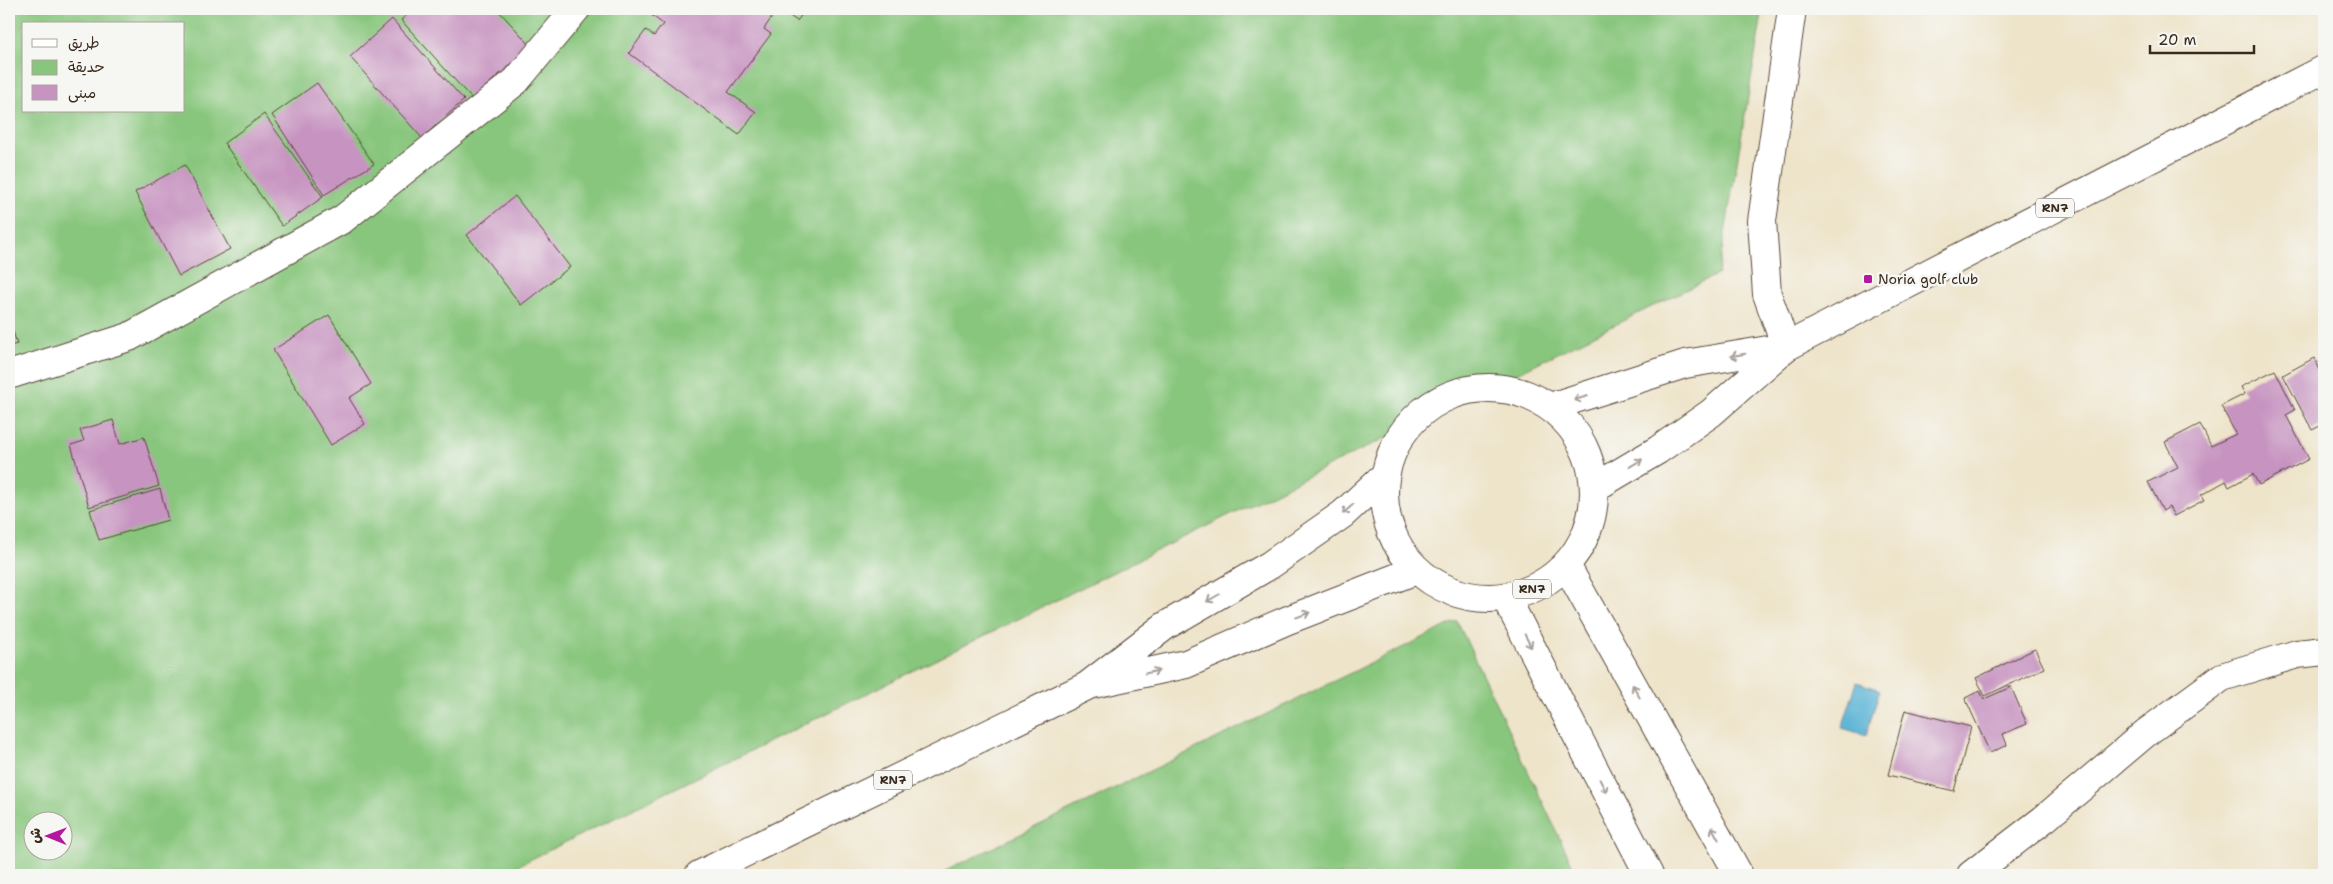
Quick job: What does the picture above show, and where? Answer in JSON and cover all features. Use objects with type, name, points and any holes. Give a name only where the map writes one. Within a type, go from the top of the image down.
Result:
[{"type":"main road","points":[[9,375],[129,337],[343,220],[516,81],[576,9]]},
{"type":"main road","points":[[1786,347],[1767,294],[1762,221],[1792,9]]},
{"type":"main road","name":"RN7","points":[[1594,488],[1658,450],[1711,413],[1786,347],[2324,69]]},
{"type":"main road","name":"RN7","points":[[1550,407],[1685,364],[1786,347]]},
{"type":"main road","name":"RN7","points":[[1483,387],[1518,391],[1550,407],[1573,429],[1589,457],[1594,488],[1588,532],[1566,566],[1539,587],[1506,598],[1474,598],[1443,589],[1416,570],[1395,543],[1384,510],[1384,476],[1396,442],[1418,414],[1448,395],[1483,387]]},
{"type":"main road","name":"RN7","points":[[700,875],[1087,686],[1165,626],[1270,565],[1343,514],[1384,476]]},
{"type":"main road","points":[[1566,566],[1739,875]]},
{"type":"main road","name":"RN7","points":[[1087,686],[1186,664],[1288,620],[1416,570]]},
{"type":"main road","points":[[1506,598],[1649,875]]},
{"type":"main road","points":[[1970,875],[2044,818],[2147,732],[2222,677],[2296,654],[2324,651]]},
{"type":"green space","points":[[9,9],[1763,9],[1718,274],[499,875],[9,875]]},
{"type":"green space","points":[[1457,621],[1577,875],[937,875]]},
{"type":"water","points":[[1857,682],[1880,690],[1866,735],[1842,728]]},
{"type":"building","points":[[414,9],[497,9],[531,46],[472,99],[401,20]]},
{"type":"building","points":[[653,9],[767,9],[774,14],[764,29],[771,34],[728,92],[756,112],[739,135],[629,53],[646,30],[654,36],[663,24],[650,14]]},
{"type":"building","points":[[780,9],[806,9],[797,21]]},
{"type":"building","points":[[392,19],[464,100],[422,138],[350,57]]},
{"type":"building","points":[[317,83],[374,164],[324,195],[272,115]]},
{"type":"building","points":[[264,114],[323,197],[282,226],[224,143]]},
{"type":"building","points":[[185,165],[230,249],[179,276],[135,192]]},
{"type":"building","points":[[515,196],[570,267],[521,305],[467,235]]},
{"type":"building","points":[[329,315],[371,384],[349,398],[365,424],[331,445],[273,350]]},
{"type":"building","points":[[9,319],[17,344],[9,346]]},
{"type":"building","points":[[2314,358],[2324,378],[2324,424],[2312,430],[2283,375]]},
{"type":"building","points":[[2275,370],[2295,410],[2286,415],[2309,459],[2259,485],[2253,474],[2229,487],[2226,481],[2201,495],[2204,500],[2174,516],[2169,507],[2163,511],[2148,482],[2178,467],[2165,442],[2200,424],[2211,446],[2236,434],[2221,406],[2245,394],[2241,387]]},
{"type":"building","points":[[113,420],[120,444],[144,437],[159,486],[89,507],[71,445],[84,441],[80,430]]},
{"type":"building","points":[[160,489],[168,520],[99,540],[90,510]]},
{"type":"building","points":[[2035,649],[2044,668],[1985,696],[1976,678]]},
{"type":"building","points":[[2011,687],[2027,724],[2003,734],[2007,745],[1990,753],[1965,698],[1980,691],[1984,699]]},
{"type":"building","points":[[1905,710],[1971,727],[1954,791],[1888,775]]},
{"type":"place","name":"Noria golf club","points":[[1868,279]]}]
